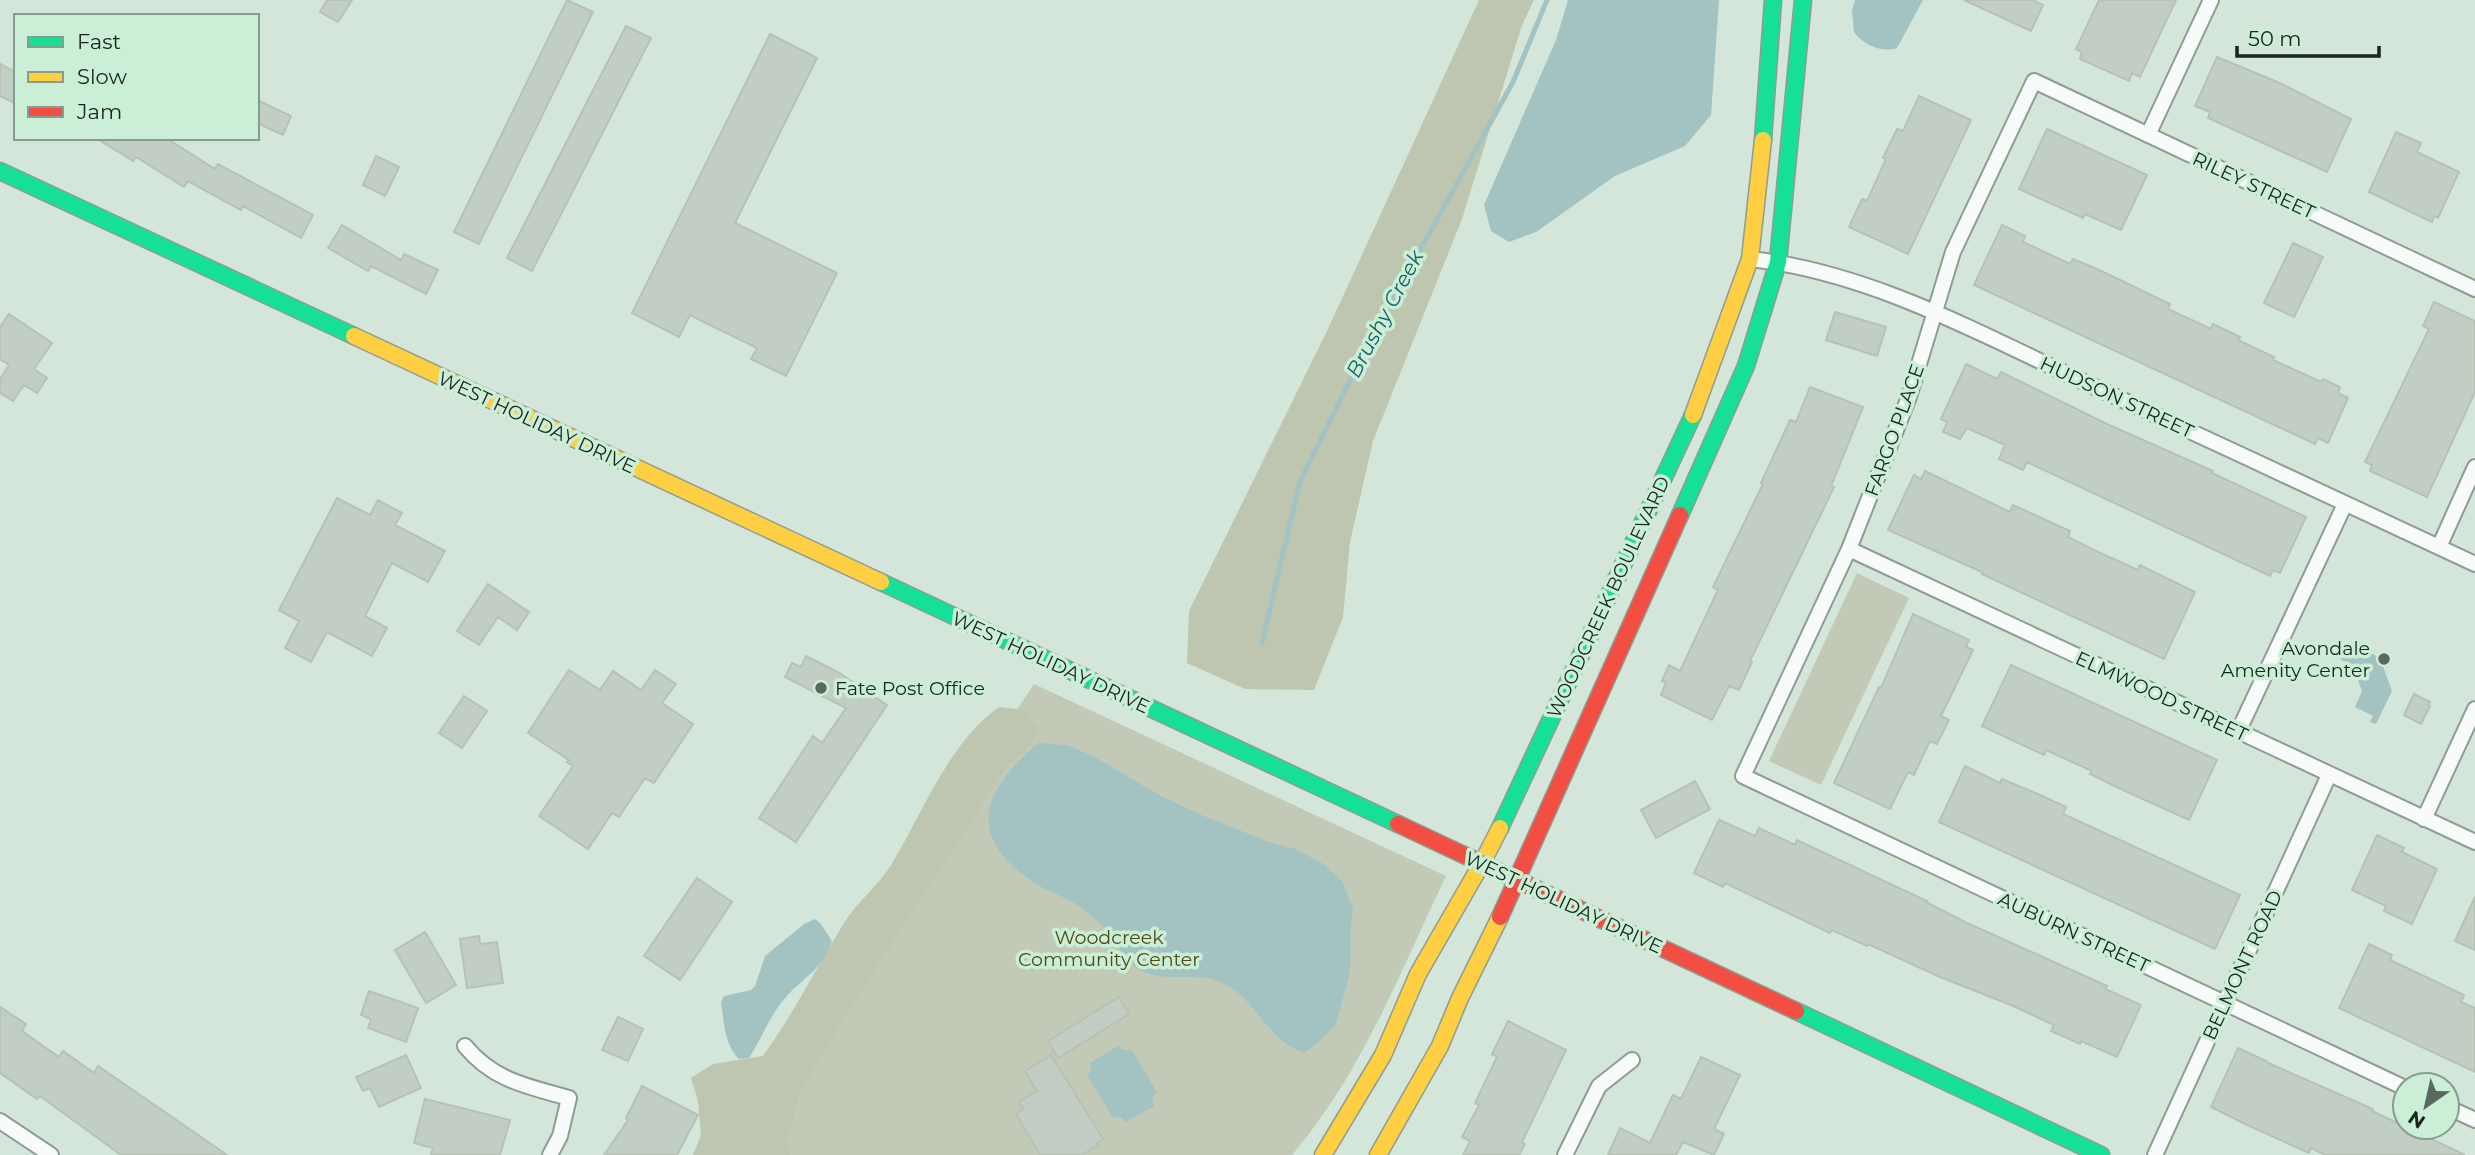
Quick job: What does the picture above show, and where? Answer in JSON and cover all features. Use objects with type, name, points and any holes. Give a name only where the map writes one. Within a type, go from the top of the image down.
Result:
[{"type":"street","name":"WOODCREEK BOULEVARD","points":[[1323,1155],[1383,1055],[1418,974],[1482,863],[1519,789],[1695,411],[1750,259],[1765,117],[1773,0]]},
{"type":"street","name":"WOODCREEK BOULEVARD","points":[[1378,1155],[1440,1046],[1460,998],[1518,881],[1746,366],[1778,262],[1803,0]]},
{"type":"street","points":[[2148,135],[2211,0]]},
{"type":"street","name":"RILEY STREET","points":[[2034,81],[2475,289]]},
{"type":"street","name":"FARGO PLACE","points":[[1743,776],[1849,549],[1905,409],[1953,252],[2034,81]]},
{"type":"street","name":"WEST HOLIDAY DRIVE","points":[[0,171],[2101,1155]]},
{"type":"street","name":"HUDSON STREET","points":[[1750,259],[1778,262],[1820,272],[1933,312],[2475,564]]},
{"type":"street","points":[[2438,547],[2475,467]]},
{"type":"street","points":[[2238,732],[2346,504]]},
{"type":"street","name":"ELMWOOD STREET","points":[[1849,549],[2475,842]]},
{"type":"street","points":[[2424,819],[2475,709]]},
{"type":"street","name":"BELMONT ROAD","points":[[2155,1155],[2329,775]]},
{"type":"street","name":"AUBURN STREET","points":[[1743,776],[2391,1081]]},
{"type":"street","points":[[465,1045],[478,1061],[506,1079],[569,1098],[560,1136],[550,1155]]},
{"type":"street","points":[[1564,1155],[1599,1086],[1632,1060]]},
{"type":"street","points":[[0,1121],[31,1150],[51,1155]]},
{"type":"green space","points":[[1479,0],[1534,0],[1522,25],[1462,219],[1373,441],[1350,542],[1343,617],[1314,690],[1245,689],[1187,663],[1189,611],[1327,331]]},
{"type":"green space","points":[[1857,573],[1909,598],[1821,785],[1769,761]]},
{"type":"green space","name":"Woodcreek Community Center","points":[[1034,684],[1446,876],[1378,1021],[1317,1123],[1292,1155],[701,1155],[742,1123]]},
{"type":"green space","points":[[999,707],[1026,710],[1039,728],[1032,744],[1008,765],[842,1021],[800,1092],[787,1140],[791,1155],[693,1155],[701,1135],[698,1101],[691,1078],[713,1064],[763,1056],[844,923],[891,865],[951,759],[981,722]]},
{"type":"water","points":[[1568,0],[1719,0],[1711,115],[1685,146],[1615,176],[1536,232],[1509,242],[1491,231],[1484,205],[1556,40]]},
{"type":"water","points":[[1855,0],[1923,0],[1897,48],[1879,49],[1854,32],[1852,11]]},
{"type":"water","points":[[2355,645],[2380,658],[2392,691],[2376,724],[2370,722],[2373,716],[2355,707],[2362,691],[2358,680],[2342,672],[2347,663],[2340,659],[2343,653],[2350,656]]},
{"type":"water","points":[[1038,743],[1067,745],[1093,756],[1161,796],[1199,814],[1269,842],[1296,849],[1325,865],[1343,882],[1353,910],[1349,977],[1336,1024],[1321,1040],[1304,1053],[1280,1039],[1229,986],[1211,979],[1156,976],[1139,970],[1104,927],[1084,910],[1038,885],[1015,867],[999,850],[990,833],[988,816],[993,798],[1003,780]]},
{"type":"water","points":[[815,919],[832,941],[823,960],[782,1002],[749,1058],[739,1059],[730,1047],[726,1032],[721,1002],[724,996],[751,990],[755,986],[765,956],[804,924]]},
{"type":"water","points":[[1118,1046],[1124,1050],[1131,1049],[1157,1092],[1152,1098],[1154,1106],[1126,1122],[1121,1117],[1113,1118],[1087,1075],[1091,1070],[1090,1063]]},
{"type":"building","points":[[327,0],[352,0],[338,22],[320,12]]},
{"type":"building","points":[[567,0],[593,12],[479,244],[454,232]]},
{"type":"building","points":[[1964,0],[2032,0],[2043,5],[2031,31]]},
{"type":"building","points":[[2099,0],[2176,0],[2140,77],[2132,73],[2129,81],[2080,59],[2082,52],[2076,49]]},
{"type":"building","points":[[626,26],[651,38],[532,271],[507,258]]},
{"type":"building","points":[[770,34],[817,58],[735,223],[837,273],[786,376],[751,359],[757,348],[690,315],[679,337],[632,313]]},
{"type":"building","points":[[2217,57],[2282,84],[2351,119],[2327,172],[2208,118],[2210,112],[2195,106]]},
{"type":"building","points":[[0,64],[14,71],[14,103],[0,96]]},
{"type":"building","points":[[1919,96],[1971,120],[1908,254],[1849,227],[1862,199],[1867,201],[1897,129],[1903,131]]},
{"type":"building","points":[[259,101],[291,116],[283,135],[259,124]]},
{"type":"building","points":[[2047,129],[2147,175],[2121,230],[2085,214],[2083,218],[2019,189]]},
{"type":"building","points":[[2396,132],[2421,143],[2417,152],[2459,172],[2438,218],[2434,216],[2432,222],[2369,192]]},
{"type":"building","points":[[99,140],[169,140],[215,169],[218,164],[313,215],[301,238],[243,206],[241,210],[188,181],[184,187],[136,157],[133,161]]},
{"type":"building","points":[[376,156],[399,167],[385,196],[363,185]]},
{"type":"building","points":[[342,225],[401,260],[404,254],[438,270],[426,294],[371,266],[368,271],[328,248]]},
{"type":"building","points":[[2002,225],[2025,236],[2023,242],[2070,264],[2073,259],[2097,269],[2170,304],[2168,309],[2211,329],[2213,324],[2240,337],[2238,340],[2274,357],[2273,360],[2321,382],[2323,379],[2340,387],[2338,393],[2348,398],[2328,443],[2318,438],[2315,444],[1974,285]]},
{"type":"building","points":[[2293,243],[2323,257],[2294,317],[2264,303]]},
{"type":"building","points":[[2434,302],[2475,321],[2475,392],[2427,497],[2370,471],[2372,465],[2365,462],[2429,329],[2423,326]]},
{"type":"building","points":[[1835,312],[1886,327],[1877,356],[1826,340]]},
{"type":"building","points":[[9,314],[52,343],[34,369],[47,378],[37,393],[24,385],[13,401],[0,393],[0,379],[9,365],[0,359],[0,327]]},
{"type":"building","points":[[1966,364],[1997,379],[2001,372],[2306,517],[2280,573],[2273,570],[2270,576],[2027,462],[2023,470],[1999,459],[2005,445],[1967,428],[1960,439],[1943,432],[1947,422],[1941,419]]},
{"type":"building","points":[[1810,387],[1863,407],[1831,486],[1834,487],[1750,661],[1752,662],[1739,690],[1729,686],[1712,720],[1661,695],[1666,683],[1662,681],[1669,665],[1680,671],[1718,590],[1713,587],[1763,484],[1761,483],[1790,420],[1796,422]]},
{"type":"building","points":[[1925,471],[2010,512],[2013,505],[2070,531],[2068,537],[2098,552],[2138,570],[2140,565],[2195,592],[2164,659],[1888,530],[1914,475],[1921,479]]},
{"type":"building","points":[[337,498],[370,515],[378,500],[402,513],[395,525],[445,551],[428,582],[392,563],[365,616],[387,628],[372,656],[327,632],[311,662],[285,648],[299,621],[279,610]]},
{"type":"building","points":[[488,584],[529,612],[517,630],[498,617],[479,645],[457,631]]},
{"type":"building","points":[[1913,614],[1969,640],[1966,647],[1973,650],[1941,716],[1949,720],[1937,744],[1930,741],[1914,775],[1908,772],[1890,809],[1834,783],[1879,687],[1881,688]]},
{"type":"building","points":[[806,656],[838,672],[887,705],[796,842],[759,818],[813,736],[822,743],[846,708],[785,677],[792,663],[801,667]]},
{"type":"building","points":[[2011,665],[2217,760],[2189,820],[2090,774],[2092,771],[2046,750],[2044,755],[1982,726]]},
{"type":"building","points":[[569,670],[600,690],[613,671],[641,690],[655,670],[676,684],[662,703],[693,724],[654,783],[645,778],[619,817],[612,813],[588,849],[539,816],[573,766],[567,762],[569,760],[528,733]]},
{"type":"building","points":[[2414,694],[2430,702],[2421,724],[2404,715]]},
{"type":"building","points":[[464,696],[487,711],[462,748],[439,733]]},
{"type":"building","points":[[1965,766],[2000,783],[2002,779],[2066,807],[2063,814],[2240,895],[2215,949],[1939,822]]},
{"type":"building","points":[[1695,781],[1710,809],[1656,838],[1641,810]]},
{"type":"building","points":[[1719,820],[1755,836],[1759,828],[1795,845],[1797,840],[1927,901],[1965,922],[2107,986],[2105,989],[2141,1005],[2117,1057],[2051,1031],[2054,1025],[2011,1005],[1940,977],[1868,944],[1867,946],[1832,930],[1830,933],[1725,883],[1723,887],[1694,873]]},
{"type":"building","points":[[2377,835],[2404,848],[2402,852],[2437,869],[2412,924],[2384,911],[2386,906],[2352,890]]},
{"type":"building","points":[[697,878],[732,902],[680,980],[644,956]]},
{"type":"building","points":[[2475,897],[2475,950],[2455,941]]},
{"type":"building","points":[[425,932],[456,985],[426,1003],[395,950]]},
{"type":"building","points":[[479,936],[480,944],[497,942],[503,983],[467,988],[460,939]]},
{"type":"building","points":[[2369,944],[2392,955],[2390,960],[2464,995],[2461,1002],[2475,1008],[2475,1072],[2339,1008]]},
{"type":"building","points":[[369,991],[418,1008],[406,1042],[368,1028],[371,1019],[361,1015]]},
{"type":"building","points":[[1119,997],[1129,1014],[1058,1058],[1048,1041]]},
{"type":"building","points":[[0,1007],[26,1024],[22,1031],[59,1057],[63,1051],[94,1073],[98,1066],[227,1155],[121,1155],[40,1096],[37,1099],[0,1073]]},
{"type":"building","points":[[618,1017],[643,1029],[628,1061],[602,1050]]},
{"type":"building","points":[[1508,1021],[1566,1050],[1522,1142],[1525,1144],[1519,1155],[1463,1155],[1470,1141],[1462,1137],[1479,1105],[1475,1103],[1497,1057],[1492,1054]]},
{"type":"building","points":[[2238,1048],[2373,1109],[2372,1111],[2391,1120],[2391,1141],[2435,1141],[2465,1155],[2325,1155],[2311,1148],[2309,1153],[2211,1107]]},
{"type":"building","points":[[406,1055],[421,1088],[379,1107],[370,1088],[363,1091],[356,1077]]},
{"type":"building","points":[[1051,1055],[1103,1139],[1082,1155],[1040,1155],[1016,1114],[1024,1109],[1019,1102],[1037,1091],[1025,1071]]},
{"type":"building","points":[[1701,1057],[1740,1075],[1714,1129],[1724,1134],[1714,1155],[1683,1142],[1676,1155],[1608,1155],[1620,1128],[1650,1143],[1673,1095],[1681,1099]]},
{"type":"building","points":[[642,1086],[698,1115],[677,1155],[604,1155],[628,1120],[626,1118]]},
{"type":"building","points":[[425,1099],[510,1120],[500,1155],[431,1155],[433,1148],[414,1143]]},
{"type":"waterway","name":"Brushy Creek","points":[[1262,643],[1300,481],[1367,346],[1513,82],[1547,0]]},
{"type":"traffic: fast","points":[[1763,140],[1773,0]]},
{"type":"traffic: fast","points":[[1680,515],[1746,366],[1778,262],[1803,0]]},
{"type":"traffic: fast","points":[[0,171],[354,336]]},
{"type":"traffic: fast","points":[[1500,828],[1693,415]]},
{"type":"traffic: fast","points":[[881,582],[1398,824]]},
{"type":"traffic: fast","points":[[1796,1011],[2101,1155]]},
{"type":"traffic: slow","points":[[1693,415],[1750,259],[1763,140]]},
{"type":"traffic: slow","points":[[354,336],[881,582]]},
{"type":"traffic: slow","points":[[1323,1155],[1383,1055],[1418,974],[1500,828]]},
{"type":"traffic: slow","points":[[1378,1155],[1440,1046],[1460,998],[1500,917]]},
{"type":"traffic: jam","points":[[1500,917],[1680,515]]},
{"type":"traffic: jam","points":[[1398,824],[1796,1011]]},
{"type":"place","name":"Avondale Amenity Center","points":[[2384,659]]},
{"type":"place","name":"Fate Post Office","points":[[821,688]]}]
